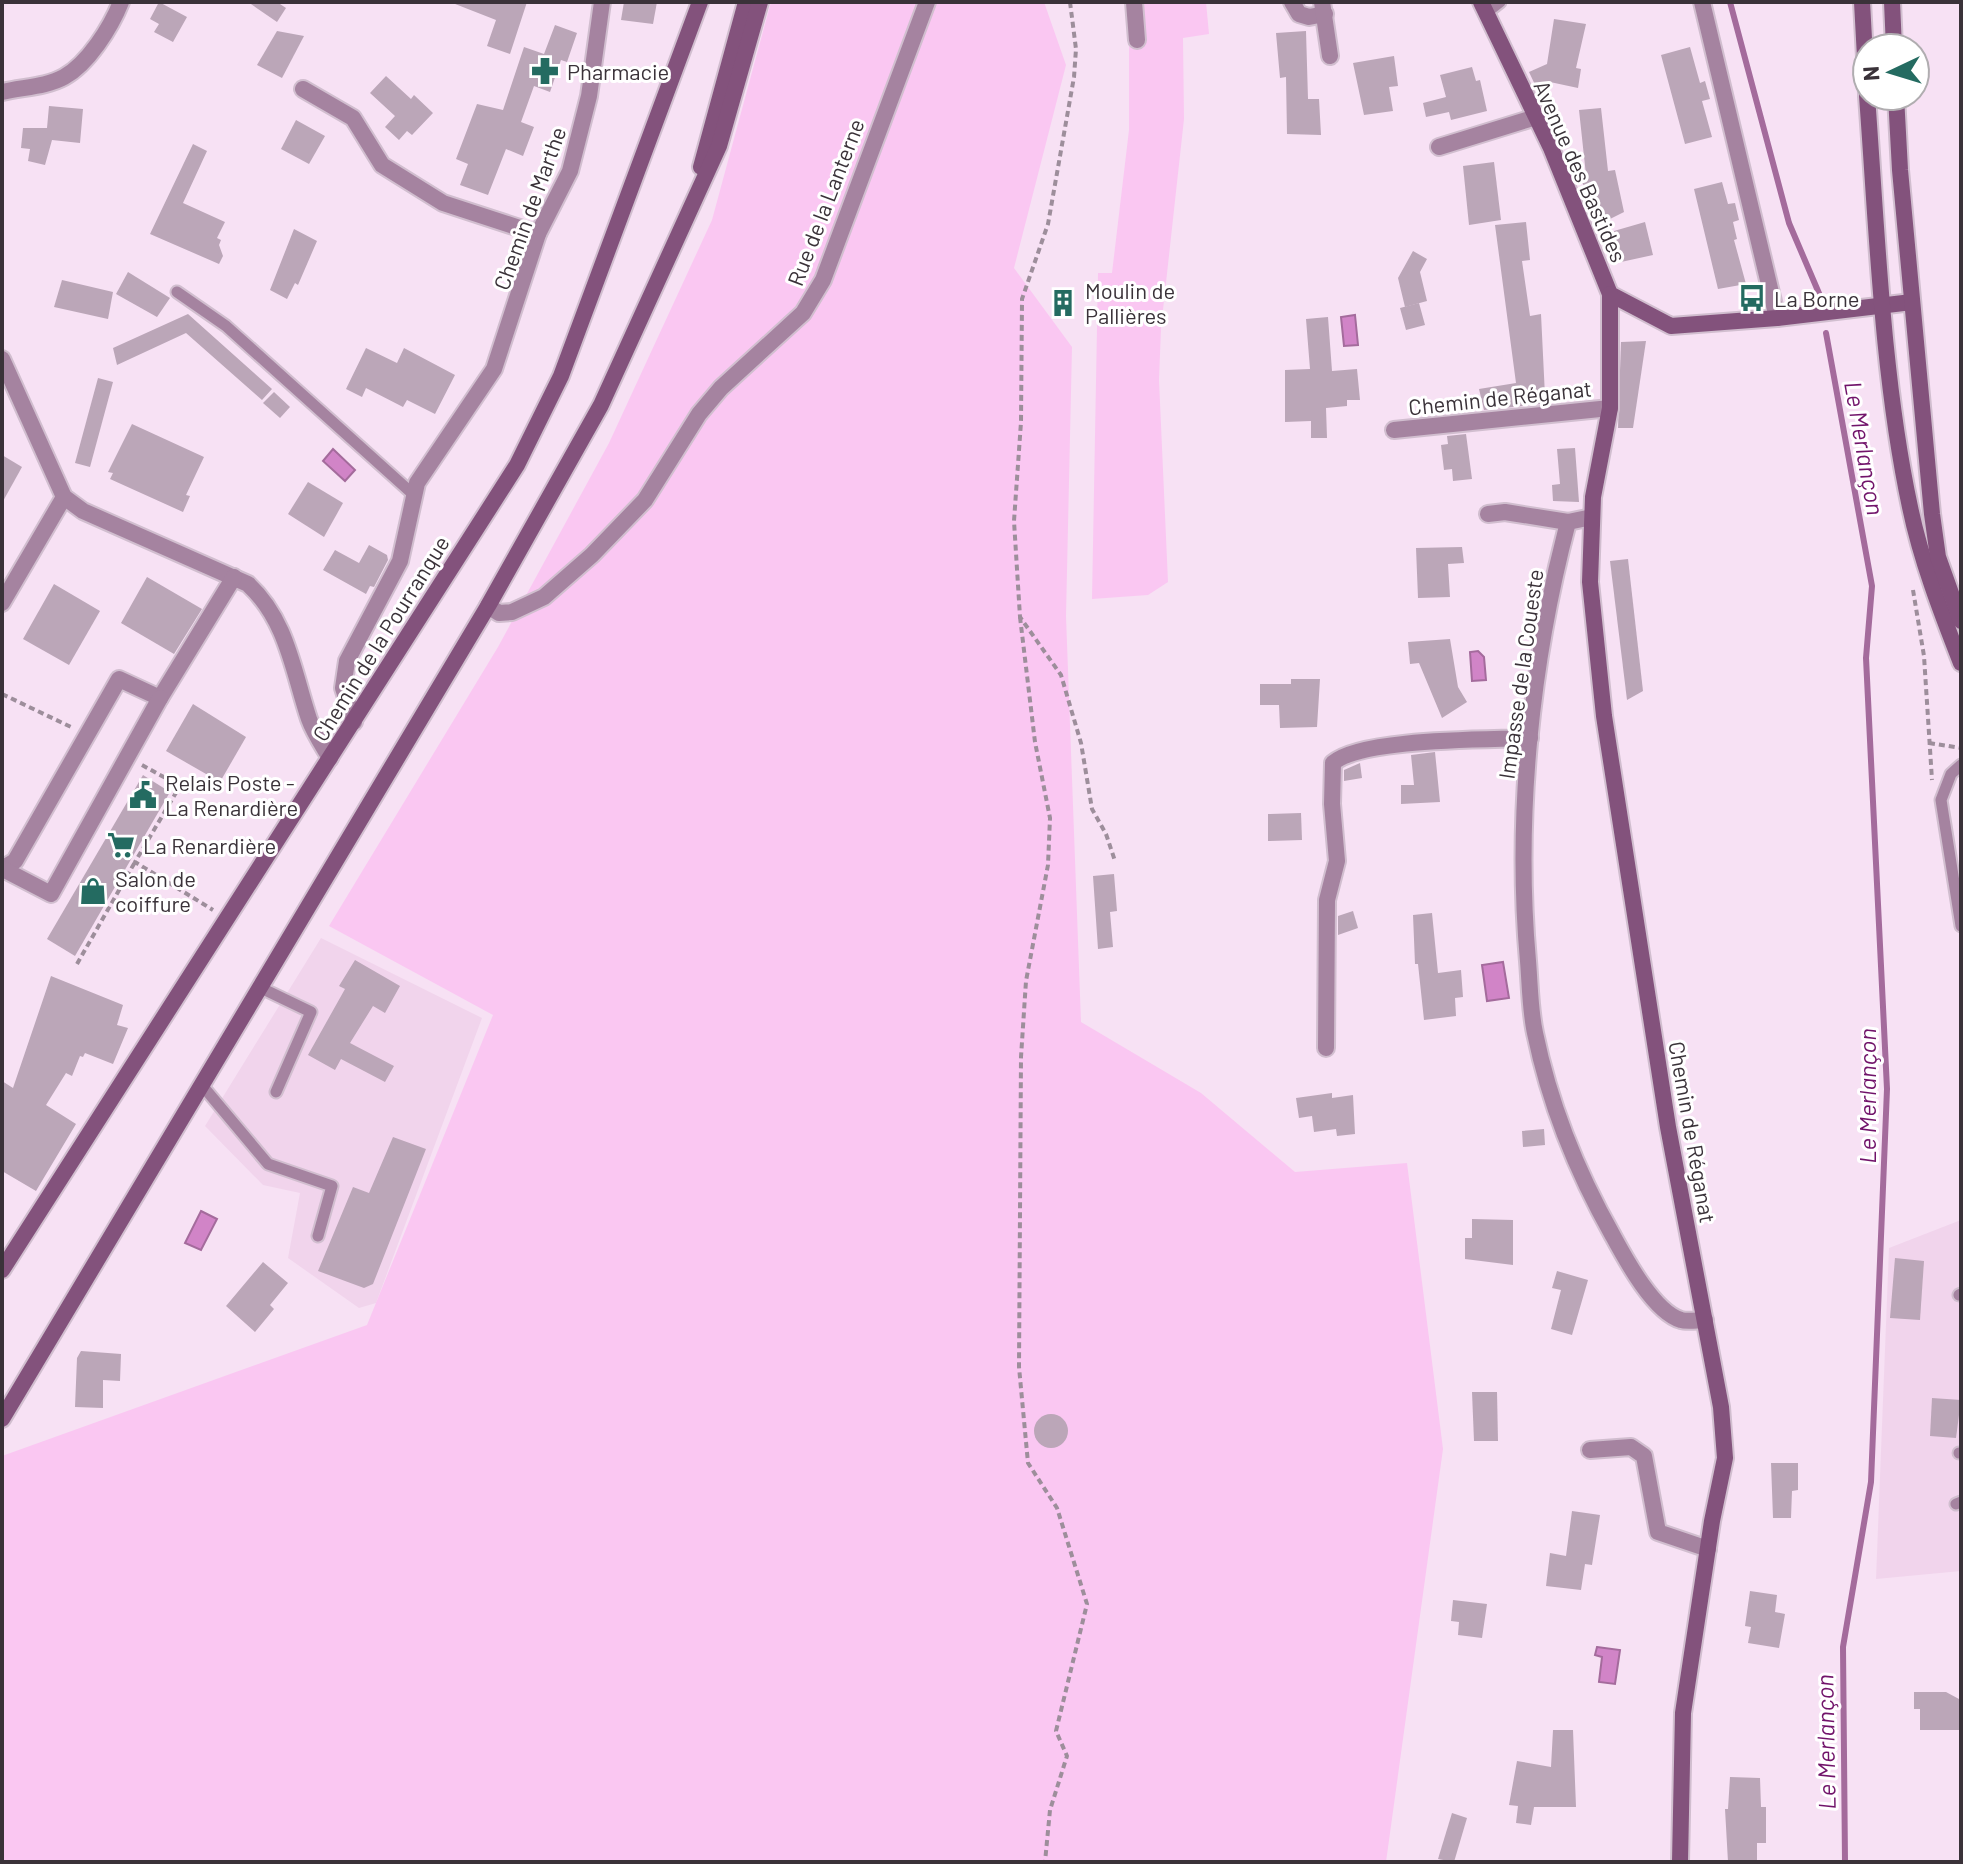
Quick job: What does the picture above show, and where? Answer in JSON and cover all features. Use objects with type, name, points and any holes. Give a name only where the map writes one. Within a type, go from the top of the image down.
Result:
[{"type":"street","points":[[2,92],[49,83],[66,76],[113,22],[121,2]]},
{"type":"street","name":"Chemin de Marthe","points":[[354,722],[343,688],[347,661],[400,561],[417,483],[494,369],[538,234],[570,171],[589,96],[602,2]]},
{"type":"street","name":"Chemin de la Pourranque","points":[[2,1270],[7,1252],[228,920],[517,465],[561,376],[700,2]]},
{"type":"street","points":[[687,219],[746,2]]},
{"type":"street","points":[[2,1419],[488,606],[601,405],[719,146],[760,2]]},
{"type":"street","name":"Rue de la Lanterne","points":[[488,606],[499,613],[512,612],[544,597],[592,555],[645,500],[699,414],[721,388],[803,313],[823,280],[927,2]]},
{"type":"street","points":[[1134,2],[1137,40]]},
{"type":"street","points":[[1292,2],[1299,14],[1309,17],[1323,8],[1330,56]]},
{"type":"street","points":[[1702,2],[1777,318]]},
{"type":"street","points":[[1862,2],[1864,32]]},
{"type":"street","points":[[1892,2],[1893,32]]},
{"type":"street","name":"Avenue des Bastides","points":[[1484,8],[1536,117],[1610,294],[1671,326],[1777,318],[1912,302]]},
{"type":"street","points":[[303,89],[353,118],[382,165],[443,203],[538,234]]},
{"type":"street","points":[[1868,112],[1884,306],[1910,508],[1937,602],[1961,663]]},
{"type":"street","points":[[1897,112],[1912,302],[1938,557],[1961,621]]},
{"type":"street","points":[[1439,147],[1536,117]]},
{"type":"street","name":"Chemin de Réganat","points":[[1610,294],[1610,408],[1593,497],[1590,582],[1604,716],[1668,1127],[1705,1320],[1725,1458],[1683,1713],[1680,1862]]},
{"type":"street","points":[[2,359],[51,475],[64,497],[83,511],[248,584],[269,603],[289,651],[310,723],[330,758]]},
{"type":"street","name":"Chemin de Réganat","points":[[1394,430],[1610,408]]},
{"type":"street","points":[[2,603],[64,497]]},
{"type":"street","points":[[1488,514],[1505,512],[1568,522],[1592,517]]},
{"type":"street","name":"Impasse de la Coueste","points":[[1568,522],[1557,563],[1530,738],[1522,893],[1534,1031],[1550,1096],[1571,1156],[1627,1263],[1660,1306],[1681,1320],[1705,1320]]},
{"type":"street","points":[[2,869],[51,894],[160,698],[234,577]]},
{"type":"street","points":[[2,869],[15,861],[85,733],[119,679],[160,698]]},
{"type":"street","points":[[1326,1048],[1327,900],[1337,861],[1332,804],[1333,763],[1344,753],[1376,747],[1530,738]]},
{"type":"street","points":[[1590,1450],[1631,1447],[1644,1456],[1658,1532],[1708,1549]]},
{"type":"lane","points":[[1484,8],[1500,2]]},
{"type":"lane","points":[[177,292],[226,326],[415,496]]},
{"type":"lane","points":[[1961,765],[1951,774],[1941,800],[1961,926]]},
{"type":"lane","points":[[259,987],[311,1012],[276,1092]]},
{"type":"lane","points":[[201,1084],[268,1164],[332,1186],[318,1236]]},
{"type":"path","points":[[1045,1862],[1050,1810],[1067,1756],[1056,1731],[1087,1604],[1057,1508],[1028,1463],[1019,1367],[1021,1057],[1026,981],[1048,865],[1050,818],[1035,742],[1020,617],[1014,521],[1021,422],[1019,325],[1022,299],[1048,224],[1074,77],[1076,49],[1070,2]]},
{"type":"path","points":[[1020,617],[1061,675],[1081,743],[1092,809],[1106,834],[1115,861]]},
{"type":"path","points":[[2,694],[85,733]]},
{"type":"path","points":[[1929,743],[1961,748]]},
{"type":"path","points":[[77,964],[180,786],[129,758]]},
{"type":"path","points":[[135,862],[228,920]]},
{"type":"shaded area","points":[[771,2],[1044,2],[1066,65],[1014,268],[1072,347],[1066,616],[1081,1022],[1201,1093],[1295,1172],[1407,1163],[1443,1449],[1386,1862],[2,1862],[2,1456],[367,1325],[493,1015],[329,926],[498,647],[609,443],[712,220]]},
{"type":"shaded area","points":[[1140,2],[1206,2],[1209,34],[1183,38],[1184,119],[1161,328],[1159,380],[1168,582],[1148,595],[1092,599],[1098,273],[1112,273],[1129,130],[1129,41],[1143,39]]},
{"type":"shaded area","points":[[1355,315],[1358,345],[1344,346],[1341,317]]},
{"type":"shaded area","points":[[333,449],[355,470],[345,481],[323,461]]},
{"type":"shaded area","points":[[1478,651],[1484,657],[1486,680],[1472,681],[1470,652]]},
{"type":"shaded area","points":[[321,938],[482,1018],[376,1303],[359,1308],[288,1258],[300,1193],[263,1185],[205,1126]]},
{"type":"shaded area","points":[[1503,962],[1509,998],[1487,1001],[1482,965]]},
{"type":"shaded area","points":[[201,1211],[217,1219],[201,1250],[185,1243]]},
{"type":"shaded area","points":[[1961,1220],[1961,1571],[1876,1579],[1889,1248]]},
{"type":"shaded area","points":[[1597,1647],[1620,1650],[1615,1684],[1599,1682],[1602,1657],[1595,1655]]},
{"type":"building","points":[[159,2],[187,17],[173,42],[154,32],[159,24],[150,19]]},
{"type":"building","points":[[248,2],[277,2],[286,8],[277,22]]},
{"type":"building","points":[[450,2],[527,2],[510,54],[487,46],[496,20]]},
{"type":"building","points":[[624,2],[657,2],[653,24],[621,20]]},
{"type":"building","points":[[1554,19],[1586,24],[1576,68],[1581,69],[1578,88],[1550,82],[1537,89],[1529,72],[1547,64]]},
{"type":"building","points":[[555,25],[577,33],[567,62],[561,60],[550,92],[534,86],[521,122],[534,127],[523,156],[506,149],[488,195],[460,185],[468,164],[456,159],[477,104],[503,110],[524,47],[544,54]]},
{"type":"building","points":[[277,31],[304,36],[282,78],[257,65]]},
{"type":"building","points":[[1306,31],[1308,99],[1319,99],[1321,135],[1287,134],[1286,77],[1280,78],[1276,33]]},
{"type":"building","points":[[1690,47],[1700,83],[1705,81],[1710,99],[1702,101],[1712,137],[1685,144],[1661,55]]},
{"type":"building","points":[[1394,56],[1398,86],[1389,87],[1393,111],[1364,115],[1353,63]]},
{"type":"building","points":[[1472,67],[1476,81],[1480,80],[1487,111],[1451,120],[1449,112],[1426,117],[1423,103],[1446,97],[1440,75]]},
{"type":"building","points":[[386,76],[411,99],[414,95],[433,113],[412,135],[407,131],[399,140],[385,127],[395,116],[370,93]]},
{"type":"building","points":[[49,106],[83,109],[80,143],[52,140],[45,165],[28,161],[30,149],[21,148],[23,128],[47,128]]},
{"type":"building","points":[[1601,108],[1608,171],[1615,170],[1624,212],[1602,223],[1579,176],[1586,175],[1579,110]]},
{"type":"building","points":[[296,120],[325,136],[309,164],[281,149]]},
{"type":"building","points":[[193,144],[207,151],[183,203],[225,222],[217,238],[221,240],[219,245],[223,256],[219,264],[150,234]]},
{"type":"building","points":[[1494,162],[1501,220],[1469,225],[1463,166]]},
{"type":"building","points":[[1722,182],[1728,204],[1735,203],[1739,220],[1733,222],[1737,239],[1734,240],[1746,284],[1718,289],[1694,189]]},
{"type":"building","points":[[1526,222],[1530,260],[1522,261],[1530,316],[1541,314],[1545,396],[1541,396],[1542,404],[1484,410],[1479,389],[1516,383],[1495,225]]},
{"type":"building","points":[[1645,222],[1653,255],[1621,262],[1614,231]]},
{"type":"building","points":[[294,229],[317,241],[298,285],[295,283],[287,299],[270,290]]},
{"type":"building","points":[[1413,251],[1427,259],[1420,272],[1427,301],[1405,307],[1398,278]]},
{"type":"building","points":[[128,272],[170,298],[157,317],[116,294]]},
{"type":"building","points":[[62,280],[113,292],[108,319],[54,307]]},
{"type":"building","name":"Moulin de Pallières","points":[[1063,293],[1072,302],[1063,311],[1054,302]]},
{"type":"building","points":[[1419,303],[1425,325],[1406,330],[1400,308]]},
{"type":"building","points":[[188,314],[272,389],[262,400],[186,333],[117,365],[113,348]]},
{"type":"building","points":[[1328,317],[1332,371],[1357,369],[1360,400],[1347,400],[1347,406],[1326,408],[1327,438],[1311,438],[1311,421],[1285,422],[1285,370],[1310,369],[1306,319]]},
{"type":"building","points":[[1646,341],[1633,428],[1618,428],[1621,342]]},
{"type":"building","points":[[366,348],[397,363],[404,348],[455,375],[435,414],[407,400],[403,407],[366,388],[362,397],[346,389]]},
{"type":"building","points":[[98,378],[113,382],[90,467],[75,463]]},
{"type":"building","points":[[274,392],[290,407],[280,418],[263,403]]},
{"type":"building","points":[[132,424],[204,457],[186,495],[190,496],[183,512],[110,479],[113,473],[108,472]]},
{"type":"building","points":[[1466,434],[1472,479],[1453,481],[1452,469],[1444,470],[1441,445],[1448,444],[1447,436]]},
{"type":"building","points":[[1575,448],[1579,502],[1553,501],[1552,485],[1560,484],[1557,449]]},
{"type":"building","points":[[2,455],[22,467],[2,503]]},
{"type":"building","points":[[308,482],[343,503],[324,537],[288,514]]},
{"type":"building","points":[[369,545],[387,555],[388,560],[374,587],[370,586],[366,594],[323,570],[335,550],[359,563]]},
{"type":"building","points":[[1462,547],[1464,563],[1448,564],[1450,597],[1418,598],[1416,548]]},
{"type":"building","points":[[1628,559],[1643,691],[1627,700],[1610,561]]},
{"type":"building","points":[[147,577],[202,609],[174,654],[121,623]]},
{"type":"building","points":[[54,584],[100,611],[69,665],[23,639]]},
{"type":"building","points":[[1450,639],[1458,687],[1467,702],[1442,718],[1419,663],[1410,664],[1408,642]]},
{"type":"building","points":[[1291,679],[1320,679],[1317,727],[1280,728],[1279,705],[1260,705],[1260,684],[1291,684]]},
{"type":"building","points":[[193,704],[246,737],[220,782],[166,751]]},
{"type":"building","points":[[1435,752],[1440,802],[1401,804],[1401,785],[1414,785],[1411,755]]},
{"type":"building","points":[[1360,763],[1362,778],[1344,781],[1344,770]]},
{"type":"building","name":"La Renardière","points":[[143,775],[170,792],[75,956],[47,939]]},
{"type":"building","points":[[1301,813],[1302,840],[1268,841],[1268,814]]},
{"type":"building","points":[[1114,874],[1117,911],[1110,912],[1113,947],[1098,949],[1093,876]]},
{"type":"building","points":[[1353,911],[1358,928],[1338,935],[1338,916]]},
{"type":"building","points":[[1432,913],[1438,973],[1461,970],[1463,997],[1455,998],[1456,1016],[1424,1020],[1418,964],[1415,964],[1413,915]]},
{"type":"building","points":[[355,960],[400,986],[385,1013],[373,1006],[350,1043],[394,1066],[385,1082],[341,1059],[335,1070],[308,1055],[345,989],[339,986]]},
{"type":"building","points":[[51,976],[123,1005],[117,1025],[128,1028],[113,1064],[85,1053],[83,1057],[80,1056],[72,1076],[66,1073],[46,1105],[76,1124],[36,1191],[2,1171],[2,1081],[13,1088]]},
{"type":"building","points":[[1332,1093],[1332,1098],[1353,1095],[1355,1134],[1337,1136],[1336,1129],[1314,1132],[1312,1116],[1299,1118],[1296,1098]]},
{"type":"building","points":[[1544,1129],[1545,1145],[1523,1147],[1522,1131]]},
{"type":"building","points":[[393,1137],[426,1149],[373,1284],[364,1288],[318,1271],[353,1187],[369,1193]]},
{"type":"building","points":[[1472,1219],[1513,1220],[1513,1265],[1465,1259],[1465,1238],[1472,1238]]},
{"type":"building","points":[[1895,1258],[1924,1261],[1920,1320],[1890,1318]]},
{"type":"building","points":[[263,1262],[288,1283],[270,1305],[274,1309],[255,1332],[226,1306]]},
{"type":"building","points":[[1557,1271],[1588,1280],[1572,1335],[1551,1329],[1561,1290],[1552,1288]]},
{"type":"building","points":[[81,1351],[121,1354],[120,1381],[103,1380],[103,1408],[75,1407],[77,1358]]},
{"type":"building","points":[[1472,1392],[1497,1392],[1498,1441],[1474,1441]]},
{"type":"building","points":[[1932,1398],[1961,1400],[1956,1438],[1930,1436]]},
{"type":"building","points":[[1051,1414],[1063,1419],[1068,1431],[1063,1443],[1051,1448],[1039,1443],[1034,1431],[1039,1419]]},
{"type":"building","points":[[1771,1463],[1798,1463],[1798,1490],[1792,1491],[1791,1518],[1773,1518]]},
{"type":"building","points":[[1572,1511],[1600,1515],[1592,1565],[1585,1564],[1581,1590],[1546,1586],[1550,1553],[1566,1556]]},
{"type":"building","points":[[1750,1591],[1777,1595],[1775,1612],[1785,1614],[1779,1648],[1748,1643],[1751,1627],[1745,1626]]},
{"type":"building","points":[[1453,1600],[1487,1604],[1482,1638],[1458,1635],[1459,1622],[1451,1621]]},
{"type":"building","points":[[1914,1692],[1946,1692],[1959,1699],[1960,1730],[1920,1730],[1920,1709],[1914,1709]]},
{"type":"building","points":[[1553,1730],[1573,1730],[1576,1807],[1534,1807],[1531,1825],[1516,1823],[1518,1806],[1509,1805],[1517,1761],[1551,1767]]},
{"type":"building","points":[[1730,1777],[1760,1778],[1761,1807],[1766,1807],[1766,1843],[1757,1843],[1757,1862],[1728,1862],[1725,1809],[1728,1809]]},
{"type":"building","points":[[1452,1813],[1467,1818],[1454,1862],[1438,1859]]},
{"type":"waterway","name":"Le Merlançon","points":[[1730,2],[1789,223],[1821,298]]},
{"type":"waterway","name":"Le Merlançon","points":[[1826,333],[1872,586],[1866,658],[1887,1089],[1871,1482],[1843,1647],[1845,1862]]},
{"type":"place","name":"Pharmacie","points":[[545,71]]},
{"type":"place","name":"La Borne","points":[[1752,298]]},
{"type":"place","name":"Moulin de Pallières","points":[[1063,303]]},
{"type":"place","name":"Relais Poste - La Renardière","points":[[143,795]]},
{"type":"place","name":"La Renardière","points":[[121,845]]},
{"type":"place","name":"Salon de coiffure","points":[[93,891]]}]
